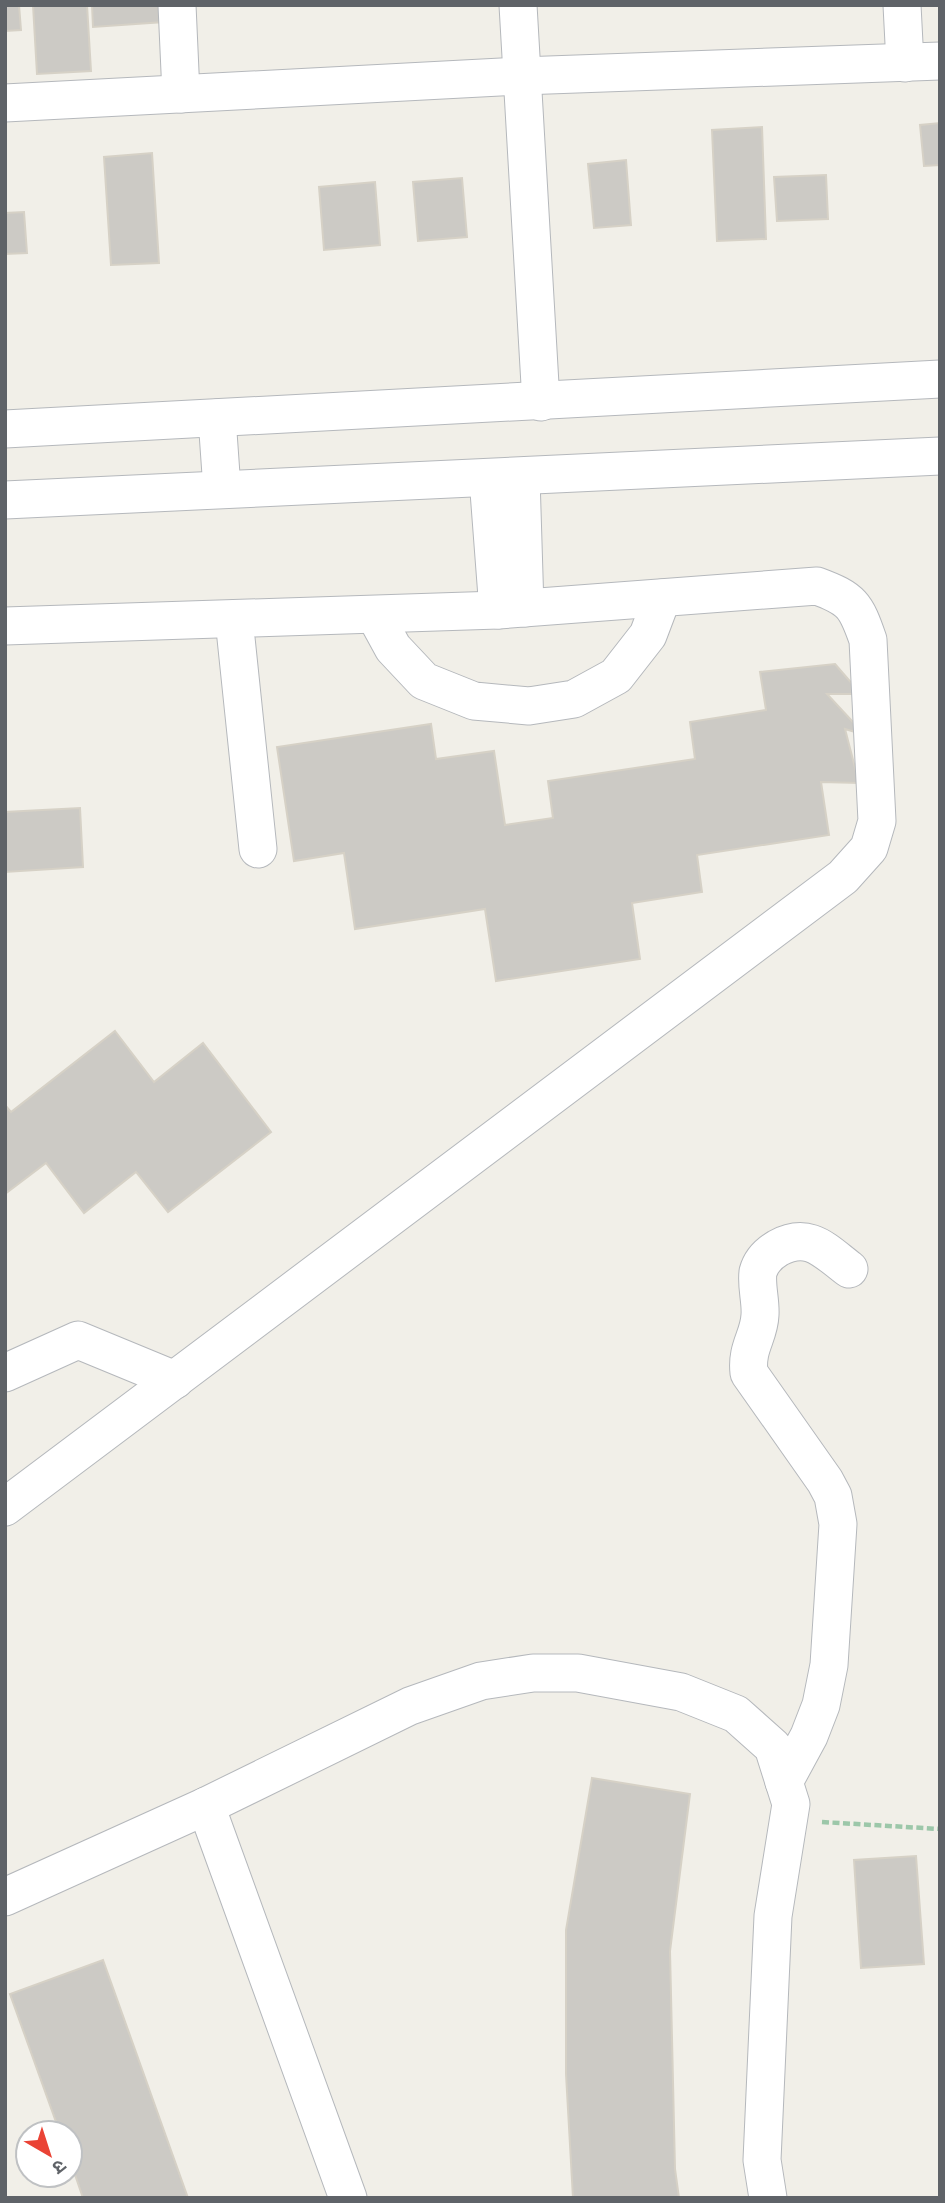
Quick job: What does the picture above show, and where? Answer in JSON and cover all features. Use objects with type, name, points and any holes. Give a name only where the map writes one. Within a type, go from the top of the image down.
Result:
[{"type":"street","points":[[177,5],[181,94]]},
{"type":"street","points":[[518,5],[541,401]]},
{"type":"street","points":[[5,103],[521,76],[922,62],[902,5]]},
{"type":"street","points":[[5,429],[940,379]]},
{"type":"street","points":[[217,418],[222,489]]},
{"type":"street","points":[[5,500],[940,456]]},
{"type":"street","points":[[504,478],[512,609]]},
{"type":"street","points":[[5,626],[512,609],[817,586],[839,594],[859,612],[868,640],[877,821],[869,848],[843,877],[5,1507]]},
{"type":"street","points":[[375,615],[393,648],[424,681],[474,701],[529,706],[574,699],[616,676],[648,635],[662,598]]},
{"type":"street","points":[[234,619],[258,849]]},
{"type":"street","points":[[768,2198],[762,2160],[774,1916],[787,1793],[821,1705],[829,1665],[838,1524],[833,1496],[748,1373],[747,1359],[760,1315],[758,1275],[767,1255],[791,1241],[804,1240],[818,1245],[849,1269]]},
{"type":"street","points":[[5,1373],[78,1340],[174,1380]]},
{"type":"street","points":[[5,1897],[206,1806],[410,1706],[481,1681],[533,1673],[578,1674],[681,1692],[736,1714],[773,1747],[787,1793]]},
{"type":"street","points":[[206,1806],[348,2198]]},
{"type":"path","points":[[787,1793],[812,1821],[940,1829]]},
{"type":"building","points":[[5,5],[19,5],[21,30],[5,31]]},
{"type":"building","points":[[33,5],[87,5],[91,71],[37,74]]},
{"type":"building","points":[[92,5],[163,5],[164,22],[93,27]]},
{"type":"building","points":[[940,123],[940,165],[924,166],[920,125]]},
{"type":"building","points":[[762,127],[766,239],[717,241],[712,130]]},
{"type":"building","points":[[152,153],[159,263],[111,265],[104,157]]},
{"type":"building","points":[[626,160],[631,225],[594,228],[588,164]]},
{"type":"building","points":[[826,175],[828,219],[777,221],[774,177]]},
{"type":"building","points":[[462,178],[467,237],[418,241],[413,182]]},
{"type":"building","points":[[375,182],[380,245],[324,250],[319,187]]},
{"type":"building","points":[[24,212],[27,253],[5,254],[5,213]]},
{"type":"building","points":[[835,664],[861,694],[827,694],[865,735],[845,729],[859,783],[821,782],[829,835],[697,855],[702,892],[632,903],[640,959],[496,981],[485,909],[355,929],[344,853],[294,861],[277,747],[431,724],[436,759],[494,751],[505,825],[553,818],[548,781],[695,759],[690,722],[766,710],[760,672]]},
{"type":"building","points":[[80,808],[83,867],[5,872],[5,812]]},
{"type":"building","points":[[115,1031],[154,1082],[203,1043],[271,1132],[168,1212],[136,1172],[84,1213],[46,1163],[5,1194],[5,1105],[11,1112]]},
{"type":"building","points":[[592,1778],[690,1794],[670,1951],[675,2169],[679,2198],[573,2198],[566,2074],[566,1930]]},
{"type":"building","points":[[916,1856],[924,1964],[861,1968],[854,1860]]},
{"type":"building","points":[[103,1960],[188,2198],[83,2198],[80,2189],[84,2189],[84,2119],[55,2119],[10,1994]]}]
